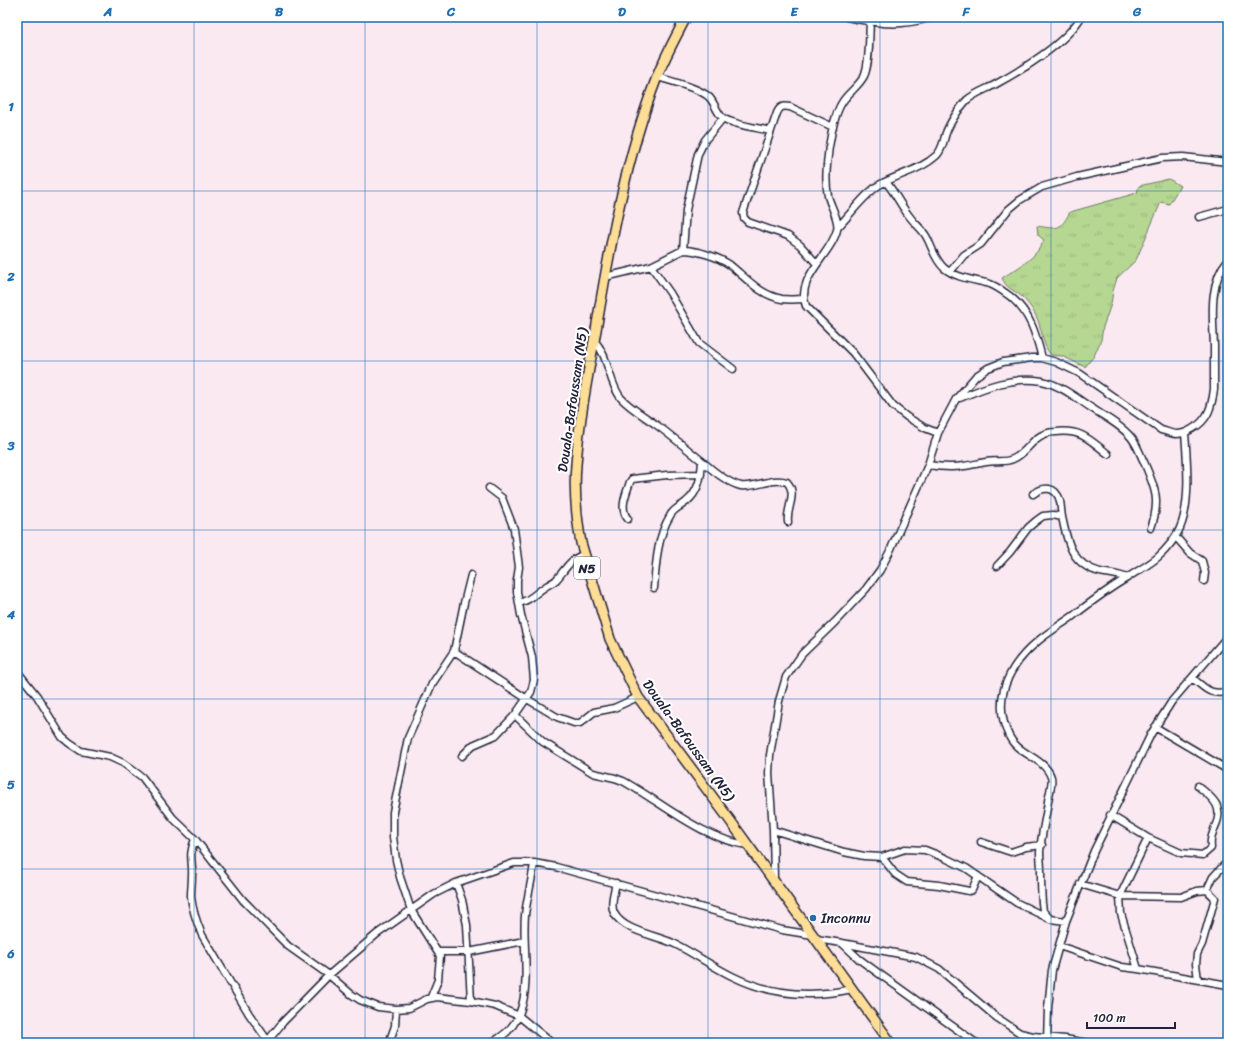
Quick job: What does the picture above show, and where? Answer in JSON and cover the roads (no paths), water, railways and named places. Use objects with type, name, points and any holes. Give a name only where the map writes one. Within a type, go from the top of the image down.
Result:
[{"type":"highway","name":"Douala-Bafoussam (N5)","points":[[686,17],[657,77],[641,123],[618,212],[605,277],[586,386],[576,465],[578,528],[583,555],[610,640],[638,697],[891,1043]]},
{"type":"street","points":[[847,17],[870,22],[891,24],[900,24],[933,17]]},
{"type":"street","points":[[938,433],[925,428],[893,406],[853,353],[806,306],[804,292],[806,284],[835,237],[838,227],[874,190],[886,182],[928,162],[936,156],[944,145],[946,134],[952,122],[966,101],[1018,72],[1043,55],[1068,33],[1081,17]]},
{"type":"street","points":[[838,227],[831,206],[826,183],[827,165],[833,127],[839,108],[843,100],[858,85],[864,76],[868,52],[870,22]]},
{"type":"street","points":[[657,77],[683,85],[707,96],[711,99],[717,111],[723,118],[771,131]]},
{"type":"street","points":[[817,264],[800,245],[788,236],[748,222],[744,218],[743,213],[779,108],[783,106],[790,107],[833,127]]},
{"type":"street","points":[[683,250],[686,210],[698,154],[705,140],[723,118]]},
{"type":"street","points":[[950,272],[964,255],[982,244],[1008,210],[1020,200],[1042,188],[1077,177],[1162,158],[1183,157],[1228,162]]},
{"type":"street","points":[[886,182],[911,218],[926,235],[935,256],[944,268],[950,272],[992,285],[1000,289],[1015,301],[1031,322],[1042,358]]},
{"type":"street","points":[[1199,217],[1228,209]]},
{"type":"street","points":[[605,277],[651,266],[683,250],[697,252],[729,265],[748,282],[771,295],[782,299],[804,299]]},
{"type":"street","points":[[774,882],[773,830],[769,773],[770,755],[786,677],[802,654],[836,622],[866,589],[880,570],[928,465],[938,433],[956,399],[976,376],[988,368],[1003,362],[1020,359],[1042,358],[1066,366],[1079,373],[1161,430],[1176,434],[1185,433],[1202,423],[1208,414],[1212,402],[1214,389],[1214,296],[1217,280],[1221,270],[1228,260]]},
{"type":"street","points":[[651,266],[670,293],[699,343],[733,368]]},
{"type":"street","points":[[594,340],[603,352],[612,380],[621,397],[628,405],[722,476],[731,482],[742,486],[776,481],[787,482],[792,490],[787,512],[788,522]]},
{"type":"street","points":[[956,399],[985,387],[1008,382],[1041,381],[1050,383],[1064,390],[1116,424],[1130,435],[1135,442],[1153,484],[1157,503],[1151,528]]},
{"type":"street","points":[[928,465],[950,467],[1006,461],[1018,456],[1030,446],[1034,440],[1042,435],[1064,431],[1072,431],[1082,435],[1095,443],[1108,454]]},
{"type":"street","points":[[1050,918],[1043,911],[1040,852],[1052,779],[1047,769],[1035,758],[1015,745],[1009,737],[1001,709],[1002,695],[1005,684],[1008,677],[1025,654],[1038,641],[1103,592],[1158,557],[1176,536],[1181,527],[1186,498],[1187,479],[1185,433]]},
{"type":"street","points":[[654,588],[659,547],[664,528],[670,515],[693,496],[699,484],[702,461]]},
{"type":"street","points":[[628,519],[623,508],[632,479],[667,475],[701,474]]},
{"type":"street","points":[[462,756],[473,745],[496,735],[515,715],[527,699],[533,686],[534,673],[532,657],[519,603],[517,580],[519,567],[514,529],[502,498],[489,488]]},
{"type":"street","points":[[1033,494],[1043,488],[1052,490],[1056,493],[1061,503],[1062,517],[1069,546],[1081,564],[1089,569],[1109,574],[1119,574],[1127,578]]},
{"type":"street","points":[[996,566],[1010,552],[1028,528],[1036,521],[1043,516],[1052,515],[1062,517]]},
{"type":"street","points":[[1176,536],[1190,553],[1202,561],[1205,572],[1204,581]]},
{"type":"street","points":[[519,603],[534,597],[545,587],[555,581],[571,562],[583,555]]},
{"type":"street","points":[[431,997],[436,987],[440,960],[438,952],[428,939],[411,910],[400,878],[393,836],[393,812],[408,738],[432,684],[454,652],[471,575]]},
{"type":"street","points":[[1047,1040],[1048,1008],[1052,970],[1066,921],[1080,884],[1110,815],[1155,727],[1172,701],[1228,636]]},
{"type":"street","points":[[454,652],[557,717],[574,723],[580,723],[594,712],[614,708],[638,697]]},
{"type":"street","points":[[17,671],[37,696],[62,737],[69,744],[82,751],[110,757],[123,763],[142,777],[173,818],[195,839],[236,893],[260,918],[288,946],[329,975],[360,1000],[378,1007],[396,1009],[409,1008],[431,997],[471,1001],[495,1006],[519,1016],[552,1043]]},
{"type":"street","points":[[1192,678],[1208,691],[1217,693],[1228,692]]},
{"type":"street","points":[[515,715],[543,742],[592,773],[615,778],[668,810],[718,837],[747,845]]},
{"type":"street","points":[[1155,727],[1228,770]]},
{"type":"street","points":[[1110,815],[1148,838],[1181,853],[1203,855],[1211,848],[1211,834],[1216,827],[1219,809],[1211,797],[1198,786]]},
{"type":"street","points":[[773,830],[844,852],[864,856],[882,857],[905,849],[925,850],[945,858],[978,876],[1017,902],[1050,918],[1066,921]]},
{"type":"street","points":[[1138,969],[1121,914],[1120,896],[1148,838]]},
{"type":"street","points":[[195,839],[191,848],[190,860],[193,875],[191,897],[198,926],[267,1042],[283,1022],[329,975],[377,934],[434,894],[456,883],[514,863],[534,863],[556,867],[782,930],[916,957],[939,969],[996,1017],[1020,1033],[1047,1040],[1066,1039],[1087,1043]]},
{"type":"street","points":[[982,842],[1011,852],[1026,847],[1042,845]]},
{"type":"street","points":[[882,857],[895,874],[908,882],[939,884],[969,891],[972,890],[978,876]]},
{"type":"street","points":[[1207,890],[1212,877],[1228,861]]},
{"type":"street","points":[[490,1043],[503,1036],[511,1029],[519,1016],[524,999],[525,914],[534,863]]},
{"type":"street","points":[[456,883],[462,900],[467,924],[471,1001]]},
{"type":"street","points":[[616,884],[612,904],[614,913],[621,922],[629,928],[676,944],[734,977],[755,986],[776,991],[795,993],[826,994],[852,989]]},
{"type":"street","points":[[1080,884],[1120,896],[1181,897],[1197,891],[1207,890]]},
{"type":"street","points":[[1198,980],[1196,964],[1197,954],[1203,941],[1215,898],[1207,890]]},
{"type":"street","points":[[438,952],[469,952],[524,941]]},
{"type":"street","points":[[842,943],[859,959],[976,1043]]},
{"type":"street","points":[[1059,946],[1122,967],[1228,985]]},
{"type":"street","points":[[389,1043],[395,1026],[396,1009]]},
{"type":"place","name":"Inconnu","points":[[813,918]]}]
